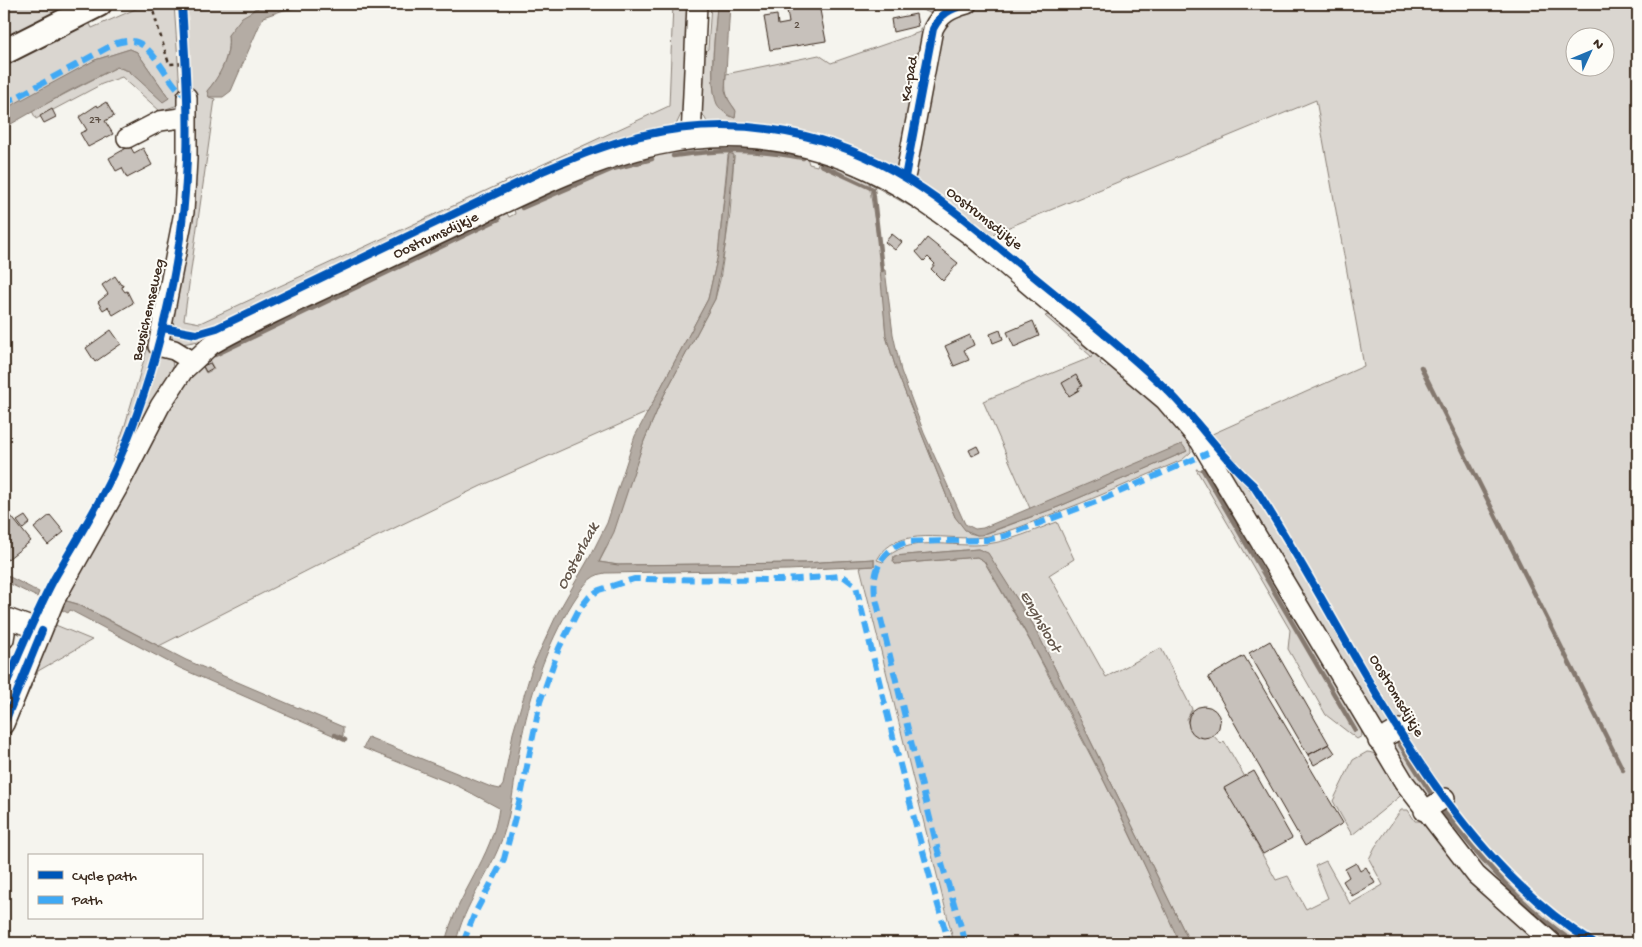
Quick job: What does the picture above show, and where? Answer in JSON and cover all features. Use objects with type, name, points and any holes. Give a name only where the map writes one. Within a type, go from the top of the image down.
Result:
[{"type":"main road","points":[[4,52],[98,4]]},
{"type":"street","points":[[691,138],[697,4]]},
{"type":"street","name":"Ka-pad","points":[[900,187],[906,173],[933,29],[945,11],[967,4]]},
{"type":"street","name":"Beusichemseweg","points":[[187,96],[184,212],[158,346],[174,350],[192,361]]},
{"type":"street","points":[[127,138],[160,121],[187,117]]},
{"type":"street","name":"Oostrumsdijkje","points":[[192,361],[225,336],[569,173],[647,146],[691,138],[758,139],[803,146],[858,165],[900,187],[970,235],[1165,400],[1200,441],[1378,741]]},
{"type":"street","points":[[4,724],[55,599],[118,487],[160,406],[192,361]]},
{"type":"street","points":[[4,630],[42,631]]},
{"type":"street","points":[[1399,729],[1378,741],[1424,811],[1476,875],[1552,943]]},
{"type":"street","points":[[1424,811],[1445,798]]},
{"type":"path","points":[[151,4],[169,64],[186,63]]},
{"type":"path","points":[[153,8],[182,4],[183,15]]},
{"type":"path","points":[[185,53],[187,96]]},
{"type":"shaded area","points":[[10,4],[80,4],[4,44],[4,7]]},
{"type":"shaded area","points":[[147,4],[174,4],[181,104],[160,111],[122,77],[102,84],[36,119],[32,111],[117,67],[129,71],[163,101],[169,98],[137,52],[130,49],[95,60],[4,111],[4,60],[89,22],[92,28]]},
{"type":"shaded area","points":[[185,4],[265,4],[254,9],[228,35],[228,50],[224,65],[207,91],[209,97],[215,99],[184,320],[200,323],[669,106],[673,4],[689,4],[683,110],[676,125],[625,137],[559,160],[215,325],[197,330],[184,330],[178,328],[171,318],[193,113]]},
{"type":"shaded area","points":[[265,4],[323,4],[284,10],[263,17],[231,91],[223,97],[209,97],[207,91],[224,65],[228,50],[228,35],[242,17]]},
{"type":"shaded area","points":[[711,4],[717,4],[713,86],[718,102],[723,109],[735,118],[735,109],[726,93],[726,74],[819,55],[831,63],[920,32],[920,28],[929,28],[898,169],[850,146],[806,132],[760,125],[707,122],[700,109],[701,55],[708,49]]},
{"type":"shaded area","points":[[717,4],[730,4],[725,90],[728,99],[736,111],[735,118],[727,115],[721,109],[714,95],[713,56]]},
{"type":"shaded area","points":[[912,4],[953,4],[935,15]]},
{"type":"shaded area","points":[[978,4],[1638,4],[1638,943],[1599,943],[1567,921],[1521,882],[1467,824],[1405,732],[1262,492],[1210,435],[1364,366],[1316,100],[990,235],[963,213],[910,176],[937,32],[963,9]]},
{"type":"shaded area","points":[[130,49],[137,52],[169,98],[163,102],[129,71],[117,67],[69,91],[4,128],[4,111],[12,105],[95,60]]},
{"type":"shaded area","points":[[666,134],[199,341],[182,344],[172,338],[174,333],[193,337],[211,334],[546,173],[613,147]]},
{"type":"shaded area","points":[[732,145],[806,154],[809,164],[817,166],[818,163],[826,159],[914,203],[913,208],[869,183],[880,256],[886,336],[897,372],[955,517],[969,533],[977,535],[988,533],[1058,507],[1187,451],[1032,513],[983,401],[1092,357],[1045,316],[1051,314],[1104,356],[1100,363],[1106,368],[1112,363],[1152,399],[1190,444],[1191,452],[1182,460],[1099,496],[1000,534],[970,538],[925,536],[910,538],[897,542],[886,549],[877,560],[883,562],[893,553],[904,547],[917,544],[974,545],[996,543],[1057,522],[1074,559],[1049,575],[1106,677],[1161,648],[1192,709],[1187,719],[1190,729],[1203,737],[1213,735],[1221,744],[1224,741],[1245,777],[1227,790],[1276,880],[1288,876],[1306,909],[1328,898],[1315,866],[1326,861],[1350,904],[1383,885],[1369,859],[1375,847],[1401,810],[1408,810],[1415,821],[1423,821],[1492,901],[1540,943],[1190,943],[1034,626],[988,554],[978,549],[895,556],[895,564],[977,557],[984,561],[1034,648],[1105,783],[1182,943],[954,943],[860,567],[874,566],[874,559],[804,563],[618,565],[599,562],[608,545],[644,441],[662,399],[715,299],[720,280],[730,214],[734,156],[731,152],[728,155],[718,255],[708,299],[648,412],[481,486],[318,565],[159,646],[78,604],[63,600],[130,476],[135,477],[159,430],[155,428],[200,362],[206,373],[214,369],[207,356],[506,211],[509,217],[515,214],[514,208],[577,177],[671,150]]},
{"type":"shaded area","points":[[729,153],[734,155],[726,240],[715,299],[662,399],[644,441],[614,532],[599,562],[618,565],[804,563],[874,559],[874,566],[788,570],[605,573],[599,574],[586,583],[563,619],[540,672],[528,709],[509,814],[498,850],[465,915],[456,943],[445,943],[457,909],[490,843],[499,808],[460,787],[363,748],[368,737],[491,787],[500,789],[503,785],[513,733],[532,668],[557,614],[607,523],[635,436],[708,299],[718,255]]},
{"type":"shaded area","points":[[880,270],[885,270],[893,334],[901,371],[924,433],[965,524],[975,529],[983,528],[1182,444],[1187,451],[1058,507],[981,535],[965,530],[955,517],[897,372],[886,336]]},
{"type":"shaded area","points":[[152,332],[156,332],[142,389],[117,459],[112,462],[125,425]]},
{"type":"shaded area","points":[[162,356],[172,359],[173,369],[145,418],[139,416],[157,363]]},
{"type":"shaded area","points":[[1212,450],[1259,500],[1394,726],[1384,732]]},
{"type":"shaded area","points":[[1196,469],[1211,472],[1361,726],[1362,736],[1357,739],[1326,715],[1288,649],[1290,630]]},
{"type":"shaded area","points":[[978,549],[988,553],[1034,626],[1190,943],[1182,943],[1177,937],[1110,793],[1062,699],[984,561],[977,557],[895,564],[893,561],[894,556]]},
{"type":"shaded area","points":[[4,574],[39,592],[37,597],[4,581]]},
{"type":"shaded area","points":[[63,600],[77,604],[186,660],[343,727],[343,736],[337,737],[180,668],[70,610],[68,613],[60,609]]},
{"type":"shaded area","points":[[53,624],[92,640],[38,671],[9,737],[4,756],[6,735]]},
{"type":"shaded area","points":[[1398,734],[1439,796],[1426,801],[1388,745]]},
{"type":"shaded area","points":[[1367,752],[1373,753],[1384,762],[1404,793],[1352,835],[1333,801],[1353,760]]},
{"type":"shaded area","points":[[1444,804],[1476,843],[1510,879],[1546,912],[1586,943],[1565,943],[1534,920],[1472,857],[1436,808]]},
{"type":"building","points":[[786,4],[856,4],[820,10],[826,41],[770,50],[764,17],[777,15],[778,25],[789,23]]},
{"type":"building","points":[[916,14],[918,26],[893,32],[891,19]]},
{"type":"building","points":[[106,102],[114,116],[105,121],[113,134],[88,147],[80,133],[87,130],[79,117],[97,105],[98,107]]},
{"type":"building","points":[[52,109],[56,117],[44,123],[40,116]]},
{"type":"building","points":[[130,146],[134,153],[143,148],[152,165],[127,178],[122,168],[116,171],[109,158]]},
{"type":"building","points":[[892,234],[902,242],[895,250],[885,242]]},
{"type":"building","points":[[927,238],[958,263],[943,281],[931,269],[935,264],[928,257],[924,261],[916,252]]},
{"type":"building","points":[[115,276],[121,285],[123,284],[122,288],[125,292],[127,291],[133,303],[113,315],[108,307],[103,310],[98,302],[108,294],[102,285]]},
{"type":"building","points":[[1033,321],[1039,336],[1014,347],[1007,332]]},
{"type":"building","points":[[111,330],[121,344],[95,362],[86,348]]},
{"type":"building","points":[[1000,330],[1003,339],[993,343],[990,334]]},
{"type":"building","points":[[970,335],[974,345],[964,350],[969,360],[954,366],[945,346]]},
{"type":"building","points":[[210,363],[213,368],[206,372],[203,366]]},
{"type":"building","points":[[1076,375],[1082,386],[1069,396],[1062,383]]},
{"type":"building","points":[[977,446],[980,452],[972,456],[969,450]]},
{"type":"building","points":[[50,515],[64,532],[48,545],[34,528]]},
{"type":"building","points":[[11,516],[31,541],[4,562],[4,521]]},
{"type":"building","points":[[25,516],[30,523],[23,529],[17,521]]},
{"type":"building","points":[[1270,641],[1329,744],[1308,755],[1249,653]]},
{"type":"building","points":[[1244,656],[1343,823],[1305,846],[1208,677]]},
{"type":"building","points":[[1204,706],[1215,711],[1220,722],[1215,733],[1204,738],[1193,733],[1188,722],[1193,711]]},
{"type":"building","points":[[1329,744],[1335,753],[1314,765],[1308,755]]},
{"type":"building","points":[[1254,771],[1292,838],[1263,854],[1224,788]]},
{"type":"building","points":[[1356,863],[1360,871],[1366,867],[1375,883],[1352,896],[1343,881],[1349,877],[1345,869]]},
{"type":"waterway","points":[[673,156],[738,151],[803,158]]},
{"type":"waterway","points":[[522,208],[613,169],[652,159]]},
{"type":"waterway","points":[[821,165],[873,189],[882,270]]},
{"type":"waterway","points":[[215,355],[499,219]]},
{"type":"waterway","points":[[1421,367],[1623,770]]},
{"type":"waterway","points":[[1203,470],[1355,730]]},
{"type":"waterway","points":[[335,735],[345,740]]},
{"type":"waterway","points":[[1397,740],[1432,795]]},
{"type":"waterway","points":[[1443,811],[1504,882],[1538,914],[1575,943]]},
{"type":"marked path","points":[[4,104],[116,43],[128,41],[140,43],[147,49],[173,83],[187,97]]},
{"type":"marked path","points":[[966,943],[938,851],[875,595],[875,577],[880,562],[891,550],[906,542],[986,540],[1005,536],[1101,500],[1208,453]]},
{"type":"marked path","points":[[463,943],[474,915],[504,859],[522,791],[540,702],[559,648],[578,611],[589,597],[599,590],[634,579],[781,580],[843,576],[856,586],[912,810],[949,943]]},
{"type":"cycle path","points":[[4,689],[54,579],[94,510],[116,467],[144,394],[155,356],[174,276],[185,197],[187,120],[182,4]]},
{"type":"cycle path","points":[[905,177],[933,29],[939,19],[947,12],[967,4]]},
{"type":"cycle path","name":"Oostromsdijkje","points":[[163,328],[196,334],[217,328],[545,170],[604,147],[640,136],[673,130],[738,127],[803,135],[865,156],[912,182],[962,218],[1115,342],[1177,400],[1230,462],[1253,485],[1401,734],[1442,794],[1486,850],[1536,901],[1593,943]]},
{"type":"cycle path","points":[[4,724],[42,631]]},
{"type":"water label","name":"Oosterlaak","points":[[579,557]]},
{"type":"water label","name":"Enghsloot","points":[[1039,622]]}]
